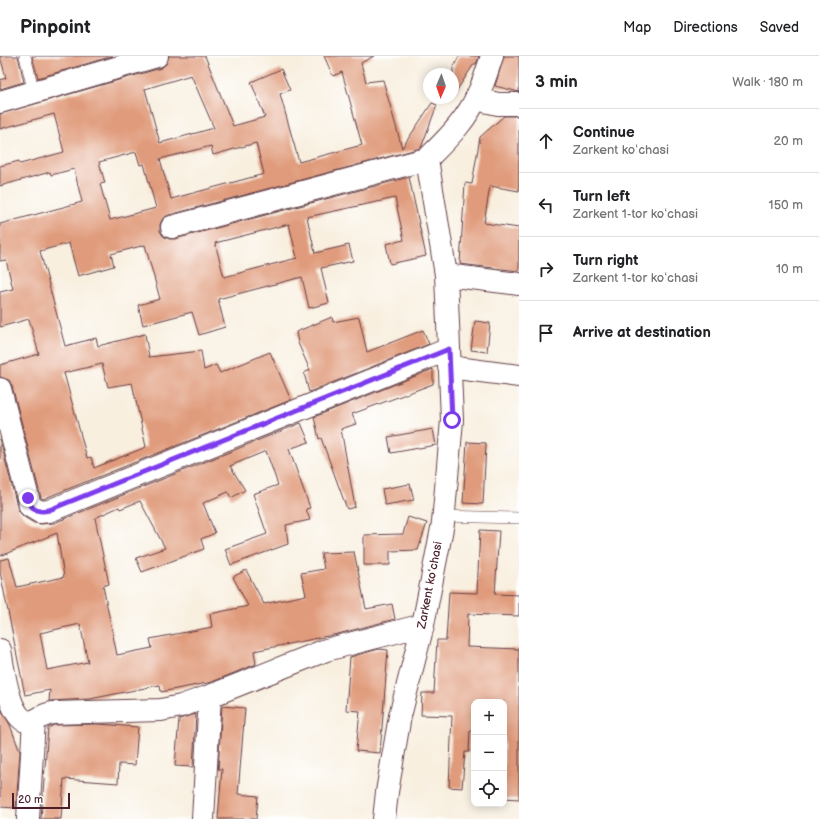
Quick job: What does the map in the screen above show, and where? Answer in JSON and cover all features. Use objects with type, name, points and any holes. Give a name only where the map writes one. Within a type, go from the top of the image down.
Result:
[{"type":"street","points":[[0,102],[157,56]]},
{"type":"street","points":[[172,227],[427,159],[452,134],[476,99],[492,56]]},
{"type":"street","points":[[476,99],[498,104],[519,104]]},
{"type":"street","name":"Zarkent koʻchasi","points":[[384,819],[400,716],[422,625],[443,516],[452,420],[446,275],[427,159]]},
{"type":"street","points":[[446,275],[519,284]]},
{"type":"street","points":[[0,389],[30,506],[40,512],[49,510],[449,358],[519,376]]},
{"type":"street","points":[[0,650],[11,702],[15,712],[23,719],[34,721],[44,714],[53,713],[161,710],[181,706],[326,650],[422,625]]},
{"type":"street","points":[[203,819],[210,696]]},
{"type":"street","points":[[28,819],[34,721]]},
{"type":"lane","points":[[24,56],[34,93]]},
{"type":"lane","points":[[443,516],[519,518]]},
{"type":"building","points":[[0,56],[18,56],[24,82],[0,89],[0,80],[6,78]]},
{"type":"building","points":[[32,56],[113,56],[38,78]]},
{"type":"building","points":[[169,56],[205,56],[233,126],[265,117],[251,82],[281,69],[290,90],[280,94],[299,162],[362,145],[342,72],[333,76],[324,56],[374,56],[361,63],[366,82],[383,80],[402,148],[431,104],[437,105],[421,148],[169,215],[163,218],[160,224],[160,231],[163,236],[169,239],[175,239],[409,177],[426,256],[390,264],[386,244],[404,240],[395,198],[307,217],[315,253],[349,245],[353,261],[321,268],[329,303],[309,308],[302,277],[218,299],[225,327],[199,335],[192,312],[143,325],[138,305],[160,299],[145,245],[111,254],[114,266],[78,276],[69,243],[40,251],[65,346],[96,338],[98,346],[145,334],[149,357],[201,351],[204,370],[216,365],[220,373],[270,352],[291,400],[43,499],[41,498],[12,386],[9,380],[0,377],[0,365],[39,354],[29,319],[0,327],[0,292],[13,289],[6,260],[0,261],[0,224],[82,202],[74,169],[51,175],[50,172],[0,186],[0,166],[19,161],[20,164],[64,152],[54,114],[0,129],[0,114],[161,68],[166,64]],"holes":[[[191,75],[214,128],[160,143],[145,89]],[[256,143],[264,174],[171,199],[160,159],[211,146],[213,155]],[[136,152],[140,165],[144,164],[156,208],[110,220],[100,184],[105,183],[99,162]],[[289,224],[297,258],[224,277],[215,243]],[[102,364],[108,387],[132,383],[146,447],[94,468],[91,457],[87,458],[64,373]]]},
{"type":"building","points":[[459,56],[479,56],[476,64],[474,64],[459,87],[459,68],[453,68]]},
{"type":"building","points":[[504,56],[519,56],[519,92],[495,86]]},
{"type":"building","points":[[504,116],[519,116],[519,191],[490,186],[484,223],[519,228],[519,271],[460,264],[465,183],[472,184],[480,137]]},
{"type":"building","points":[[332,317],[333,322],[359,317],[367,352],[423,330],[429,344],[309,392],[304,373],[310,370],[298,343],[296,332]]},
{"type":"building","points":[[475,321],[490,323],[487,352],[471,350]]},
{"type":"building","points":[[433,369],[433,384],[352,414],[356,424],[341,429],[355,507],[347,509],[321,438],[319,439],[314,417]]},
{"type":"building","points":[[301,423],[309,442],[289,449],[310,508],[306,509],[310,520],[286,525],[288,544],[231,565],[225,549],[267,534],[253,494],[278,485],[266,451],[230,466],[245,490],[231,498],[228,492],[203,503],[215,533],[201,539],[204,549],[142,572],[136,558],[165,548],[140,501],[120,509],[119,507],[95,518],[109,584],[103,586],[117,655],[152,648],[150,639],[212,627],[210,614],[248,606],[233,577],[246,570],[264,604],[306,595],[301,573],[324,569],[321,553],[354,552],[366,609],[392,604],[395,619],[338,634],[254,651],[256,664],[212,682],[161,692],[160,685],[90,699],[49,701],[50,690],[25,695],[0,572],[0,560],[9,558],[17,587],[64,577],[57,533],[0,556],[0,439],[18,510],[24,517],[34,523],[54,523]],"holes":[[[80,624],[88,662],[47,670],[40,633]]]},
{"type":"building","points":[[433,429],[436,445],[391,453],[388,437]]},
{"type":"building","points":[[467,442],[486,443],[483,504],[463,503]]},
{"type":"building","points":[[410,484],[414,500],[385,505],[382,489]]},
{"type":"building","points":[[408,517],[427,523],[418,550],[390,551],[390,565],[364,565],[364,535],[403,534]]},
{"type":"building","points":[[480,530],[499,531],[495,594],[519,595],[519,616],[468,614],[467,647],[519,649],[519,799],[507,798],[507,699],[471,699],[471,731],[469,752],[465,752],[462,788],[449,787],[452,716],[421,715],[422,693],[434,693],[437,640],[446,640],[449,592],[477,593]]},
{"type":"building","points":[[379,649],[388,650],[380,753],[356,751],[360,711],[346,710],[350,657]]},
{"type":"building","points":[[222,706],[245,708],[238,794],[258,796],[256,819],[218,819],[222,769],[218,769]]},
{"type":"building","points":[[0,707],[10,725],[20,752],[16,808],[0,807]]},
{"type":"building","points":[[196,714],[193,767],[175,766],[179,719]]},
{"type":"building","points":[[99,724],[138,727],[135,765],[119,764],[118,783],[64,779],[61,819],[41,819],[48,728],[54,725]]},
{"type":"route","points":[[28,498],[30,506],[34,510],[40,512],[49,510],[449,349],[452,420]]}]
